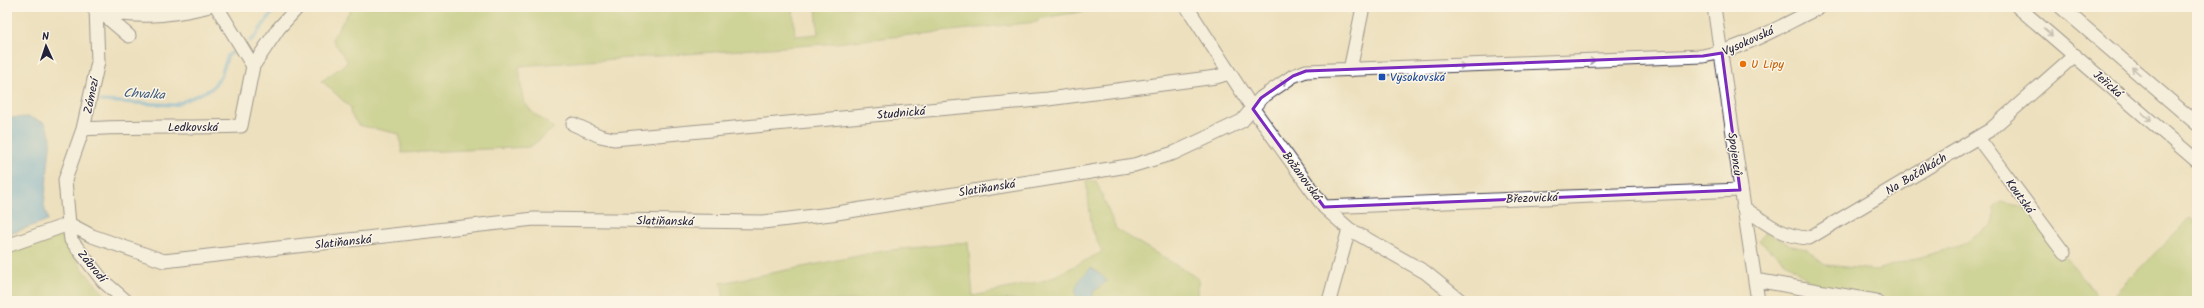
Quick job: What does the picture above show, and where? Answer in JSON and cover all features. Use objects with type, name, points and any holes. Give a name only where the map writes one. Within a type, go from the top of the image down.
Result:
[{"type":"street","points":[[94,8],[133,16],[180,13],[206,7]]},
{"type":"street","points":[[217,7],[252,66]]},
{"type":"street","name":"Ledkovská","points":[[84,129],[142,126],[183,128],[241,126],[252,66],[278,29],[298,7]]},
{"type":"street","name":"Božanovská","points":[[1187,7],[1253,109],[1324,207],[1350,230],[1425,272],[1461,301]]},
{"type":"street","points":[[1350,70],[1363,7]]},
{"type":"street","name":"Spojenců","points":[[1714,7],[1722,53],[1740,190],[1758,301]]},
{"type":"street","name":"Vysokovská","points":[[1253,109],[1261,98],[1293,76],[1306,71],[1703,56],[1722,53],[1820,7]]},
{"type":"street","name":"Jeřická","points":[[2018,7],[2197,161]]},
{"type":"street","points":[[2061,7],[2197,124]]},
{"type":"street","points":[[94,8],[129,36]]},
{"type":"street","name":"Zámezí","points":[[69,224],[65,180],[84,129],[98,62],[94,8]]},
{"type":"street","name":"Na Bačálkách","points":[[1743,207],[1780,232],[1795,237],[1809,238],[1990,130],[2074,55]]},
{"type":"street","name":"Studnická","points":[[573,124],[600,136],[614,139],[1048,99],[1216,77],[1229,73]]},
{"type":"street","name":"Slatiňanská","points":[[69,224],[92,236],[164,261],[534,219],[763,222],[831,214],[1134,165],[1174,153],[1242,121],[1253,109]]},
{"type":"street","name":"Koutská","points":[[1978,138],[2064,253]]},
{"type":"street","name":"Březovická","points":[[1324,207],[1740,190]]},
{"type":"street","points":[[12,244],[69,224]]},
{"type":"street","name":"Zábrodí","points":[[69,224],[71,240],[103,282],[126,301]]},
{"type":"street","points":[[1329,301],[1350,230]]},
{"type":"street","points":[[1755,280],[1876,301]]},
{"type":"highlighted area","points":[[1722,53],[1740,190],[1324,207],[1253,109],[1261,98],[1293,76],[1306,71],[1703,56]]},
{"type":"green space","points":[[352,7],[793,7],[795,36],[818,34],[816,7],[1113,7],[1041,18],[1037,22],[825,44],[519,66],[523,100],[532,112],[554,128],[530,147],[402,153],[399,134],[358,125],[350,113],[351,108],[322,81],[348,62],[332,39]]},
{"type":"green space","points":[[1086,181],[1096,181],[1116,229],[1199,279],[1197,289],[1198,299],[724,301],[721,283],[883,251],[968,242],[973,296],[1047,280],[1102,252],[1092,229]]},
{"type":"green space","points":[[2003,201],[2031,211],[2100,301],[1888,301],[1819,289],[1759,241],[1765,232],[1792,246],[1806,249],[1826,265],[1876,270],[1962,245],[1993,225],[1994,208]]},
{"type":"green space","points":[[2190,218],[2197,224],[2197,301],[2107,301]]},
{"type":"green space","points":[[63,231],[70,249],[83,269],[112,301],[7,301],[7,252]]},
{"type":"water","points":[[29,117],[45,123],[51,137],[44,206],[48,220],[7,235],[7,118]]},
{"type":"water","points":[[1091,268],[1107,281],[1093,292],[1093,301],[1078,301],[1076,296],[1076,287]]},
{"type":"waterway","name":"Chvalka","points":[[250,41],[254,38],[276,7]]},
{"type":"waterway","name":"Chvalka","points":[[101,101],[175,105],[211,89],[221,76],[228,55],[232,53]]},
{"type":"place","name":"U Lipy","points":[[1743,64]]},
{"type":"place","name":"Vysokovská","points":[[1382,77]]}]
